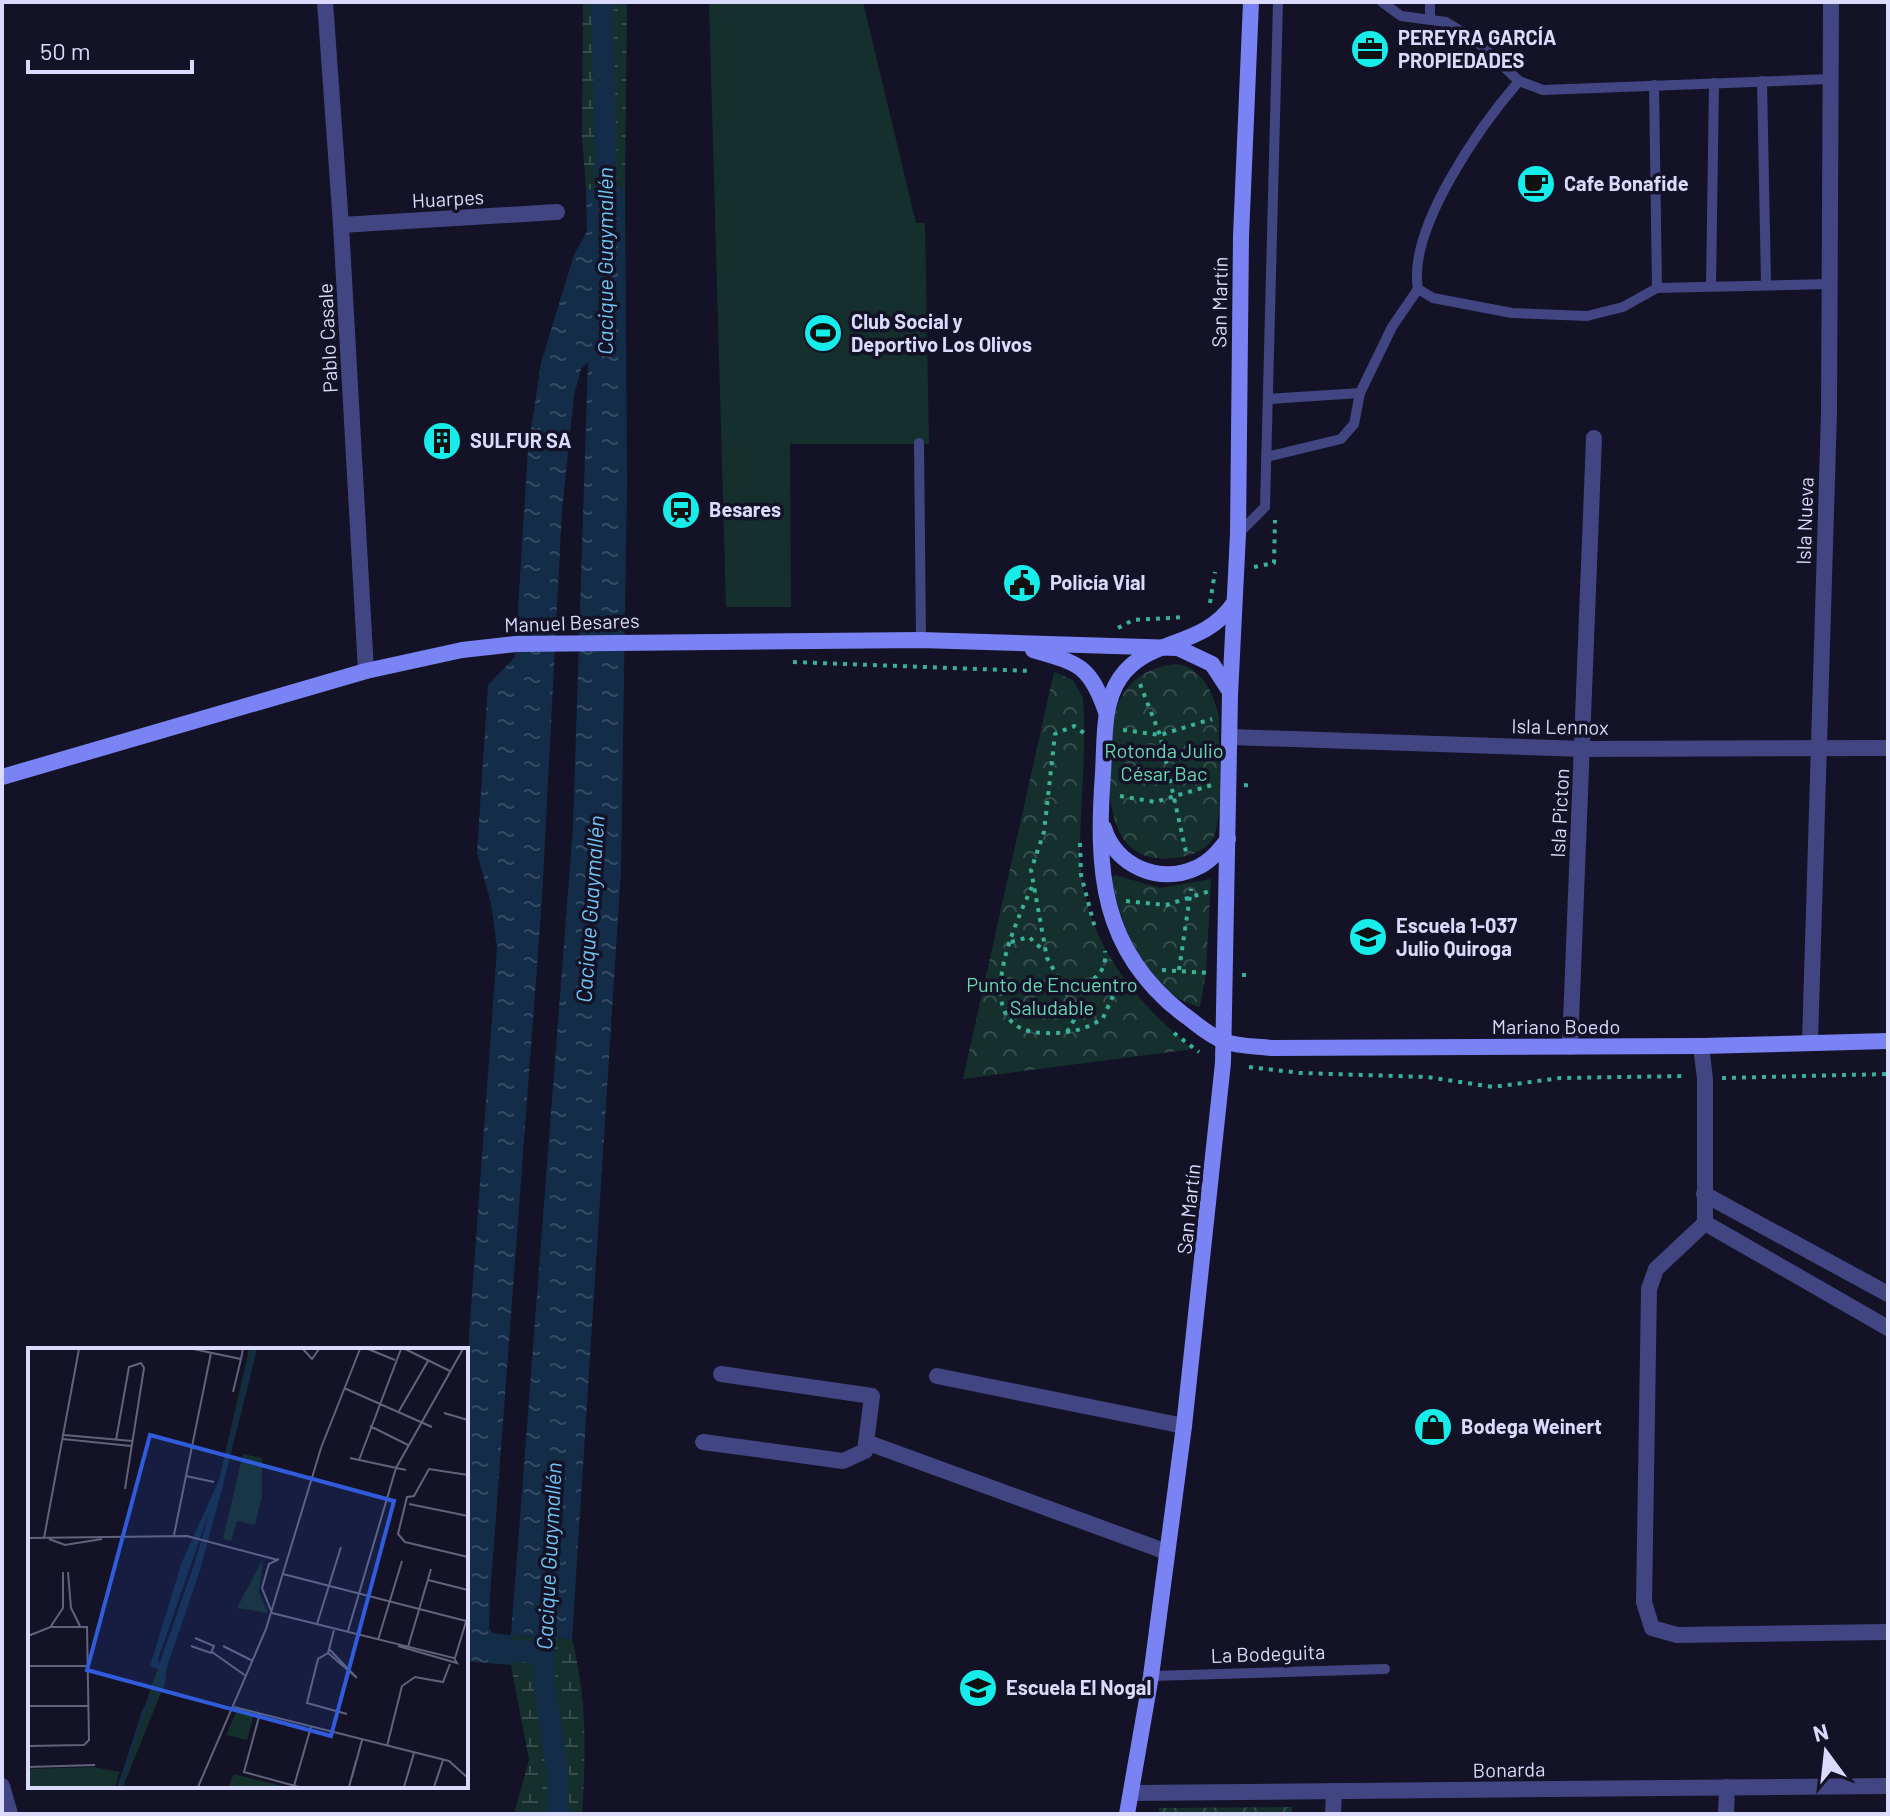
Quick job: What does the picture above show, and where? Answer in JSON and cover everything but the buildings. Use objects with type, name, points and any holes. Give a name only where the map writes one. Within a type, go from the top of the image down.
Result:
[{"type":"main road","name":"San Martín","points":[[1127,1814],[1151,1676],[1184,1426],[1214,1172],[1224,1042],[1230,695],[1238,534],[1241,236],[1251,2]]},
{"type":"main road","points":[[1224,1042],[1172,1005],[1143,976],[1121,942],[1106,897],[1101,800],[1106,721],[1121,677],[1137,661],[1162,647],[1212,629],[1234,603]]},
{"type":"main road","name":"Manuel Besares","points":[[2,777],[366,671],[437,655],[516,644],[623,640],[921,640],[1162,647]]},
{"type":"main road","points":[[1008,643],[1081,667],[1094,680],[1106,721]]},
{"type":"main road","points":[[1162,647],[1190,651],[1208,660],[1223,677],[1230,695]]},
{"type":"main road","points":[[1101,800],[1107,838],[1125,860],[1152,873],[1190,871],[1209,861],[1228,839]]},
{"type":"main road","name":"Mariano Boedo","points":[[1224,1042],[1272,1048],[1701,1046],[1888,1041]]},
{"type":"street","name":"Pablo Casale","points":[[325,2],[366,671]]},
{"type":"street","name":"Isla Nueva","points":[[1810,1042],[1829,413],[1831,2]]},
{"type":"street","name":"Huarpes","points":[[341,225],[557,212]]},
{"type":"street","name":"Isla Picton","points":[[1570,1047],[1594,438]]},
{"type":"street","name":"Isla Lennox","points":[[1231,737],[1583,749],[1888,748]]},
{"type":"street","points":[[1701,1046],[1705,1079],[1705,1223],[1656,1269],[1649,1289],[1644,1602],[1652,1628],[1677,1635],[1888,1632]]},
{"type":"street","points":[[1704,1194],[1888,1294]]},
{"type":"street","points":[[1705,1223],[1888,1328]]},
{"type":"street","points":[[703,1442],[843,1461],[865,1451],[872,1396],[721,1374]]},
{"type":"street","points":[[937,1376],[1184,1426]]},
{"type":"street","points":[[866,1442],[1167,1552]]},
{"type":"street","points":[[2,1786],[10,1814]]},
{"type":"street","name":"Bonarda","points":[[1131,1793],[1888,1786]]},
{"type":"street","points":[[1726,1814],[1727,1787]]},
{"type":"street","points":[[1333,1814],[1334,1791]]},
{"type":"lane","points":[[1238,534],[1265,507],[1278,2]]},
{"type":"lane","points":[[1382,2],[1401,16],[1446,22],[1474,39],[1519,81],[1543,90],[1829,79]]},
{"type":"lane","points":[[1430,2],[1430,20]]},
{"type":"lane","points":[[1266,457],[1341,439],[1354,424],[1360,393],[1392,327],[1418,289],[1415,269],[1430,223],[1458,163],[1493,111],[1519,81]]},
{"type":"lane","points":[[1762,81],[1766,283]]},
{"type":"lane","points":[[1711,286],[1714,83]]},
{"type":"lane","points":[[1654,85],[1657,288]]},
{"type":"lane","points":[[1418,289],[1433,298],[1512,313],[1587,316],[1623,307],[1657,288],[1766,283],[1829,284]]},
{"type":"lane","points":[[1268,399],[1360,393]]},
{"type":"lane","points":[[919,443],[921,640]]},
{"type":"lane","name":"La Bodeguita","points":[[1151,1676],[1385,1669]]},
{"type":"path","points":[[1137,678],[1160,735],[1190,871],[1191,899],[1179,970]]},
{"type":"path","points":[[1106,721],[1160,735],[1231,714]]},
{"type":"path","points":[[1047,958],[1031,863],[1044,832],[1055,736],[1060,729],[1071,726],[1084,733]]},
{"type":"path","points":[[1101,800],[1155,802],[1218,783],[1254,786]]},
{"type":"path","points":[[1033,884],[1009,944],[1000,993],[1006,1014],[1026,1030],[1067,1032],[1103,1018],[1117,987],[1130,987],[1153,969],[1252,975]]},
{"type":"path","points":[[1116,898],[1156,906],[1191,899],[1211,891]]},
{"type":"path","points":[[1009,944],[1018,937],[1032,938],[1047,958],[1075,1008],[1074,1020],[1067,1032]]},
{"type":"path","points":[[1062,985],[1077,986],[1096,978],[1105,964],[1104,947]]},
{"type":"green space","points":[[583,2],[627,2],[625,187],[586,190],[582,136]]},
{"type":"green space","name":"Club Social y Deportivo Los Olivos","points":[[709,2],[863,2],[916,223],[925,223],[929,444],[790,444],[791,607],[726,607]]},
{"type":"green space","name":"Rotonda Julio César Bac","points":[[1177,664],[1200,677],[1217,709],[1220,776],[1218,821],[1213,838],[1198,852],[1182,857],[1160,858],[1142,854],[1129,846],[1120,833],[1111,800],[1110,742],[1115,712],[1129,686],[1151,670]]},
{"type":"green space","name":"Punto de Encuentro Saludable","points":[[1054,672],[1073,680],[1083,698],[1080,853],[1082,883],[1089,911],[1100,938],[1130,987],[1193,1049],[963,1079]]},
{"type":"green space","points":[[1115,875],[1160,888],[1211,879],[1206,972],[1200,1007],[1166,989],[1140,955],[1121,915],[1112,877]]},
{"type":"green space","points":[[511,1635],[572,1639],[584,1726],[582,1814],[514,1814],[529,1760],[511,1665]]},
{"type":"green space","points":[[1292,1807],[1292,1814],[1159,1814],[1159,1808]]},
{"type":"water","points":[[625,187],[627,484],[621,870],[572,1639],[512,1635],[511,1665],[468,1661],[468,1349],[497,949],[491,903],[477,853],[488,685],[515,657],[528,450],[541,363],[574,255],[587,231],[586,190]],"holes":[[[588,362],[573,826],[511,1635],[492,1633],[489,1628],[490,1596],[542,899],[562,510],[574,395],[581,369]]]},
{"type":"waterway","name":"Cacique Guaymallén","points":[[602,2],[607,216]]},
{"type":"waterway","name":"Cacique Guaymallén","points":[[544,1608],[544,1683],[558,1774],[558,1814]]},
{"type":"waterway","points":[[484,1648],[542,1653]]},
{"type":"place","name":"PEREYRA GARCÍA PROPIEDADES","points":[[1370,49]]},
{"type":"place","name":"Cafe Bonafide","points":[[1536,184]]},
{"type":"place","name":"Club Social y Deportivo Los Olivos","points":[[823,333]]},
{"type":"place","name":"SULFUR SA","points":[[442,441]]},
{"type":"place","name":"Besares","points":[[681,510]]},
{"type":"place","name":"Policía Vial","points":[[1022,583]]},
{"type":"place","name":"Escuela 1-037 Julio Quiroga","points":[[1368,937]]},
{"type":"place","name":"Bodega Weinert","points":[[1433,1427]]},
{"type":"place","name":"Escuela El Nogal","points":[[978,1688]]}]
